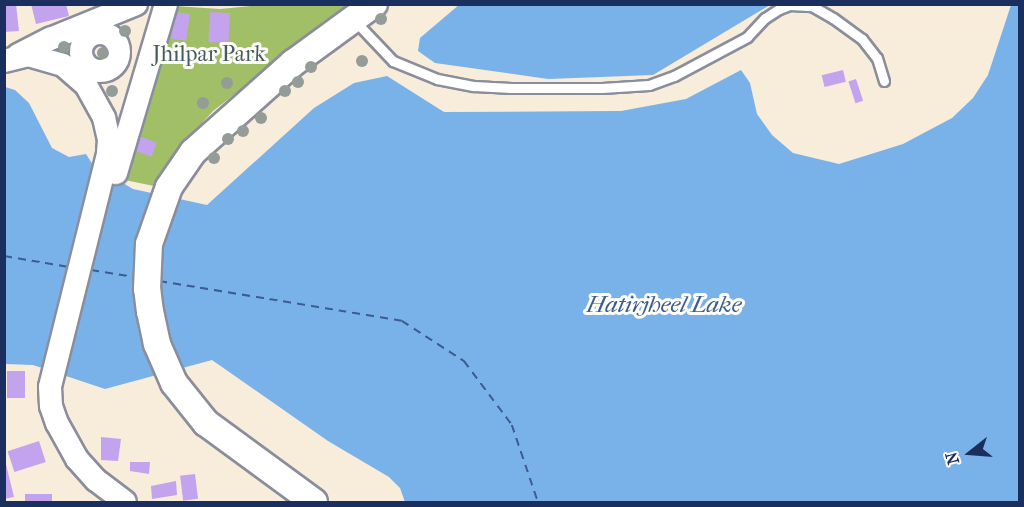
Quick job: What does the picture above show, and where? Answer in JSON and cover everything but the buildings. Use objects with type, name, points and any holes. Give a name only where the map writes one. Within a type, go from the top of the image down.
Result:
[{"type":"main road","points":[[314,502],[206,423],[174,383],[157,344],[147,289],[149,244],[169,187],[193,152],[215,130],[345,18],[374,4]]},
{"type":"street","points":[[5,61],[50,39],[95,28],[136,4]]},
{"type":"street","points":[[125,502],[96,480],[77,459],[57,423],[51,406],[115,148],[144,76],[166,4]]},
{"type":"street","points":[[5,61],[28,55],[41,57],[84,73],[109,70],[118,63],[120,53],[118,44],[112,36],[95,28]]},
{"type":"street","points":[[95,28],[82,42],[84,73],[115,148]]},
{"type":"street","points":[[118,63],[144,76]]},
{"type":"lane","points":[[345,18],[393,62],[437,79],[474,86],[602,88],[649,85],[674,76],[747,37],[765,18],[778,9],[790,5],[812,6],[834,18],[862,39],[877,58],[884,81]]},
{"type":"green space","name":"Jhilpar Park","points":[[271,4],[350,5],[213,111],[179,148],[154,186],[120,179],[174,6],[220,9]]},
{"type":"water","points":[[460,4],[770,5],[653,75],[548,79],[435,63],[418,51],[420,38]]},
{"type":"water","name":"Hatirjheel Lake","points":[[1011,5],[1019,5],[1019,502],[405,502],[400,488],[389,477],[328,441],[212,360],[105,389],[33,365],[5,364],[5,87],[15,90],[29,103],[52,148],[69,157],[86,154],[93,165],[133,189],[207,205],[314,108],[354,83],[387,76],[444,112],[621,111],[686,99],[741,70],[750,83],[757,114],[772,135],[793,153],[839,164],[903,144],[952,118],[973,98],[988,75]]},
{"type":"ferry route","points":[[4,256],[69,267]]},
{"type":"ferry route","points":[[91,270],[134,277]]},
{"type":"ferry route","points":[[159,281],[402,321],[464,361],[512,425],[538,502]]}]
